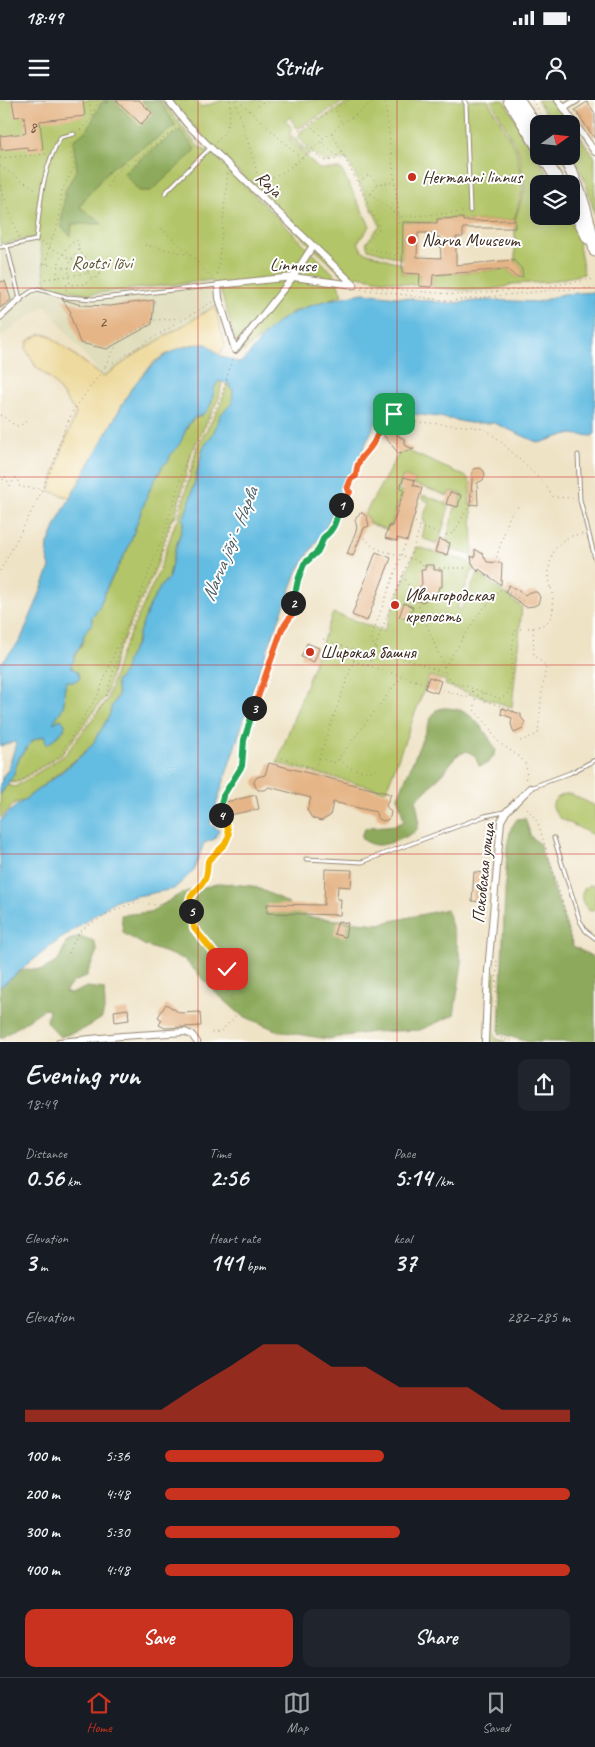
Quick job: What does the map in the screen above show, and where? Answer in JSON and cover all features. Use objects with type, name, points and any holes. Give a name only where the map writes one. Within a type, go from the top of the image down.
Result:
[{"type":"highway","points":[[509,100],[530,134]]},
{"type":"highway","points":[[520,100],[530,116]]},
{"type":"highway","points":[[528,100],[537,115]]},
{"type":"highway","points":[[580,194],[590,225],[595,251]]},
{"type":"highway","points":[[580,224],[595,256]]},
{"type":"street","name":"Raja","points":[[168,100],[185,122],[228,165],[354,285]]},
{"type":"street","points":[[558,100],[595,152]]},
{"type":"street","points":[[564,108],[577,100]]},
{"type":"street","points":[[218,285],[219,298],[234,350],[293,277],[312,247]]},
{"type":"street","name":"Linnuse","points":[[218,285],[293,277],[354,285]]},
{"type":"street","name":"Linnuse","points":[[0,317],[20,299]]},
{"type":"street","name":"Псковская улица","points":[[486,1042],[489,961],[499,831],[501,821],[506,812],[527,788]]},
{"type":"street","points":[[59,1042],[185,1032],[192,1035],[197,1041]]},
{"type":"lane","points":[[464,100],[466,104],[470,211]]},
{"type":"lane","points":[[0,247],[36,239],[42,193],[53,153],[61,137],[74,134]]},
{"type":"lane","points":[[165,194],[210,147]]},
{"type":"lane","points":[[7,246],[20,299]]},
{"type":"lane","name":"Linnuse","points":[[20,299],[38,289],[66,296],[93,299],[218,285]]},
{"type":"lane","points":[[578,455],[578,488],[595,558]]},
{"type":"lane","name":"Псковская улица","points":[[527,788],[564,775],[595,760]]},
{"type":"lane","points":[[306,860],[362,862],[485,816],[506,812]]},
{"type":"lane","points":[[554,838],[580,921],[586,931],[595,938]]},
{"type":"path","points":[[89,100],[92,118]]},
{"type":"path","points":[[88,271],[45,264],[59,220],[62,190],[74,168],[70,140],[92,118],[98,100]]},
{"type":"path","points":[[210,147],[225,134],[230,112],[230,100]]},
{"type":"path","points":[[235,100],[259,183],[284,172],[322,142],[342,123],[374,100]]},
{"type":"path","points":[[238,100],[302,158]]},
{"type":"path","points":[[258,106],[266,100]]},
{"type":"path","points":[[296,132],[350,100]]},
{"type":"path","points":[[331,133],[380,228],[364,246],[397,256],[399,217],[386,100]]},
{"type":"path","points":[[532,100],[541,115]]},
{"type":"path","points":[[336,111],[342,123]]},
{"type":"path","points":[[108,187],[114,175],[185,122]]},
{"type":"path","points":[[312,127],[324,139]]},
{"type":"path","points":[[322,142],[340,159]]},
{"type":"path","points":[[312,150],[324,161],[345,158]]},
{"type":"path","points":[[0,158],[53,153]]},
{"type":"path","points":[[218,285],[216,275],[228,165]]},
{"type":"path","points":[[0,166],[42,193]]},
{"type":"path","points":[[358,183],[370,174],[378,184]]},
{"type":"path","points":[[365,198],[371,194],[378,184],[395,182]]},
{"type":"path","points":[[0,185],[21,243]]},
{"type":"path","points":[[371,194],[399,217],[470,211]]},
{"type":"path","points":[[161,228],[191,255],[218,285]]},
{"type":"path","points":[[36,239],[71,259],[88,271],[93,278]]},
{"type":"path","points":[[57,278],[62,254],[76,240],[78,241],[79,250],[92,266],[97,266],[101,270],[99,276],[85,284],[66,284],[66,296]]},
{"type":"path","points":[[145,245],[191,255]]},
{"type":"path","points":[[70,285],[68,268],[71,259],[79,250]]},
{"type":"path","points":[[45,279],[88,271],[92,266]]},
{"type":"path","points":[[354,285],[460,295],[542,287],[595,279]]},
{"type":"path","points":[[354,285],[362,289],[450,301],[553,290],[595,288]]},
{"type":"path","points":[[104,368],[219,298]]},
{"type":"path","points":[[0,572],[54,463],[64,430],[73,411],[104,368],[119,340],[155,320],[184,318]]},
{"type":"path","points":[[0,781],[16,784],[63,755],[106,698],[118,655],[156,572],[173,520],[176,519],[196,447],[215,410],[232,360]]},
{"type":"path","points":[[209,1033],[220,1032],[235,1017],[232,1000],[228,991],[227,969],[194,928],[188,902],[192,892],[197,890],[207,874],[208,861],[225,844],[229,835],[220,808],[242,766],[244,740],[278,639],[282,629],[293,613],[298,580],[304,564],[318,551],[324,537],[327,536],[335,525],[336,516],[350,492],[347,489],[351,479],[356,476],[356,468],[364,452],[370,448],[384,420],[391,415],[401,413],[406,416],[408,421],[474,427],[487,430],[544,483],[552,497],[570,497],[580,500]]},
{"type":"path","points":[[0,415],[18,426],[25,423],[28,417]]},
{"type":"path","points":[[57,759],[98,695],[160,547],[188,454],[196,447]]},
{"type":"path","points":[[0,484],[5,476],[10,486],[15,478],[17,478],[20,487],[42,489]]},
{"type":"path","points":[[446,535],[454,533],[465,512],[472,504],[473,487]]},
{"type":"path","points":[[495,562],[510,515],[514,509],[521,505]]},
{"type":"path","points":[[417,509],[414,520],[420,527],[442,534]]},
{"type":"path","points":[[416,540],[420,527]]},
{"type":"path","points":[[528,628],[547,623],[552,614],[553,601],[549,579],[552,555],[558,545],[572,536],[588,534]]},
{"type":"path","points":[[353,555],[360,536],[362,536],[373,547],[419,561],[425,568]]},
{"type":"path","points":[[368,666],[415,543]]},
{"type":"path","points":[[405,545],[371,638],[375,648],[445,673],[452,680],[501,699],[509,692],[514,631],[524,628]]},
{"type":"path","points":[[423,565],[425,567],[432,567],[432,571]]},
{"type":"path","points":[[434,568],[469,568]]},
{"type":"path","points":[[402,575],[422,613],[445,673]]},
{"type":"path","points":[[444,668],[477,616],[500,590],[506,590],[523,601]]},
{"type":"path","points":[[520,741],[538,734],[546,666],[534,655],[533,628]]},
{"type":"path","points":[[282,758],[315,770],[357,650],[323,639]]},
{"type":"path","points":[[353,661],[427,684]]},
{"type":"path","points":[[319,758],[335,763],[401,677]]},
{"type":"path","points":[[438,688],[470,698],[474,689]]},
{"type":"path","points":[[475,700],[479,692]]},
{"type":"path","points":[[483,693],[482,700],[509,709],[516,714],[502,709]]},
{"type":"path","points":[[474,705],[474,710],[489,726],[494,737],[525,763],[527,771],[527,798],[520,808]]},
{"type":"path","points":[[338,759],[348,767],[362,773],[378,770]]},
{"type":"path","points":[[524,804],[538,823],[576,947],[595,957]]},
{"type":"path","points":[[69,952],[80,930],[116,910],[133,903],[156,906],[164,904],[172,898],[182,903],[188,902]]},
{"type":"path","points":[[496,961],[495,1033],[498,1037],[513,1042]]},
{"type":"shaded area","points":[[0,100],[169,100],[284,220],[215,306],[103,377],[45,306],[0,337]]},
{"type":"green space","name":"Rootsi lõvi","points":[[0,100],[161,100],[197,146],[214,155],[335,275],[342,295],[292,312],[240,354],[221,292],[211,280],[89,294],[46,285],[40,243],[33,238],[0,244]]},
{"type":"green space","points":[[102,100],[116,100],[115,102],[140,127],[152,115],[152,111],[141,100],[159,100],[176,126],[111,168],[80,207],[102,224],[72,224],[71,236],[61,227],[65,191],[77,169],[73,141],[88,129],[101,103],[109,102]]},
{"type":"green space","points":[[168,100],[195,100],[201,107],[224,100],[346,100],[299,128],[296,127],[290,117],[285,120],[292,128],[291,136],[296,138],[305,150],[308,148],[299,137],[301,131],[352,100],[353,102],[358,100],[488,100],[516,150],[523,189],[514,220],[463,221],[462,218],[437,219],[437,223],[404,222],[402,259],[368,249],[366,243],[380,225],[347,159],[324,162],[312,152],[308,156],[290,137],[289,139],[319,169],[341,169],[370,226],[358,242],[362,251],[402,264],[402,273],[420,274],[419,286],[357,276],[354,285],[312,247]]},
{"type":"green space","points":[[491,100],[504,100],[530,144],[530,165],[543,165],[549,175],[530,175],[530,225],[573,225],[578,239],[584,274],[547,282],[512,284],[485,290],[432,287],[433,275],[507,269],[516,277],[523,276],[522,269],[515,261],[515,220],[525,189],[518,150]]},
{"type":"green space","points":[[537,100],[553,100],[564,115],[547,115]]},
{"type":"green space","points":[[180,130],[196,150],[151,191],[139,191],[124,173]]},
{"type":"green space","points":[[580,137],[595,157],[595,215],[584,178],[577,165],[580,165]]},
{"type":"green space","points":[[219,381],[222,381],[219,398],[192,451],[175,517],[171,519],[157,565],[116,655],[106,695],[62,754],[17,782],[9,781],[22,754],[31,742],[44,736],[47,745],[64,730],[60,719],[52,724],[61,711],[67,681],[73,681],[80,676],[72,668],[71,664],[84,640],[83,637],[92,624],[92,618],[99,608],[107,587],[128,548],[154,481],[193,419],[201,416],[212,402],[214,387]]},
{"type":"green space","points":[[228,383],[233,391],[232,403],[221,414],[213,434],[203,448],[169,577],[161,586],[150,605],[125,671],[116,684],[118,695],[111,708],[110,715],[90,748],[23,801],[14,803],[0,818],[0,795],[7,785],[15,787],[65,755],[107,700],[120,656],[158,573],[176,521],[178,521],[197,447],[220,406]]},
{"type":"green space","points":[[406,450],[467,477],[471,484],[469,505],[472,505],[472,555],[449,549],[451,542],[446,541],[455,507],[458,508],[462,494],[450,491],[448,496],[414,484],[415,480],[403,476],[398,490],[403,491],[391,526],[389,525],[387,530],[369,523],[368,517],[364,515],[399,453]]},
{"type":"green space","points":[[423,495],[446,503],[445,505],[449,506],[437,544],[422,538],[425,524],[423,518],[429,502],[421,498]]},
{"type":"green space","points":[[417,547],[469,562],[474,567],[457,608],[461,610],[478,573],[522,607],[512,707],[445,685],[446,681],[429,676],[386,791],[277,763],[333,613],[384,631]]},
{"type":"green space","points":[[443,708],[461,711],[475,720],[487,735],[496,751],[493,757],[489,762],[479,766],[475,756],[467,751],[456,756],[444,772],[416,801],[419,822],[414,832],[386,844],[375,845],[367,842],[362,839],[362,833],[366,828],[396,825],[404,821],[398,797],[431,718],[436,710]]},
{"type":"green space","points":[[565,794],[571,794],[595,806],[595,836],[560,818],[556,814],[553,803],[557,798]]},
{"type":"green space","points":[[525,818],[531,837],[539,843],[573,946],[595,958],[595,1042],[528,1042],[499,1033],[507,846],[511,828],[517,819]]},
{"type":"green space","points":[[220,883],[253,886],[279,898],[309,917],[378,924],[447,909],[462,963],[454,1015],[420,1030],[372,1032],[327,1039],[278,1031],[241,1015],[214,991],[184,959],[146,946],[123,933],[121,915],[150,912],[182,893]]},
{"type":"green space","points":[[589,885],[595,885],[595,910],[590,911],[584,905],[582,898],[583,891]]},
{"type":"green space","points":[[80,936],[94,941],[97,951],[86,977],[73,982],[65,992],[71,994],[87,987],[104,989],[105,1006],[102,1018],[84,1029],[60,1037],[46,1022],[49,1010],[44,1009],[0,1039],[0,987],[19,972],[26,969],[42,970],[58,961],[67,941]]},
{"type":"green space","points":[[491,972],[495,972],[494,1034],[497,1039],[508,1042],[488,1042]]},
{"type":"sand","points":[[215,306],[225,345],[219,356],[215,351],[194,344],[167,354],[155,361],[131,389],[71,498],[49,491],[76,413],[52,380],[36,367],[26,349],[28,341],[40,334],[49,335],[103,377],[136,354]]},
{"type":"water","name":"Narva jõgi - Нарва","points":[[595,292],[595,434],[592,436],[568,434],[539,443],[494,423],[470,423],[439,417],[386,411],[379,416],[324,530],[298,570],[260,669],[210,824],[219,830],[215,839],[204,843],[194,870],[174,889],[116,900],[52,945],[0,987],[0,821],[22,801],[84,753],[94,742],[110,714],[118,695],[116,682],[125,671],[127,660],[137,642],[150,605],[161,586],[169,577],[203,448],[213,434],[221,414],[232,403],[233,391],[229,384],[219,381],[208,409],[205,413],[192,420],[179,445],[171,454],[169,461],[163,465],[149,491],[128,548],[107,587],[99,608],[92,618],[92,625],[89,626],[74,656],[71,667],[78,672],[80,678],[73,682],[67,681],[63,705],[53,723],[61,719],[65,724],[64,730],[47,745],[44,736],[33,740],[19,758],[13,776],[0,795],[0,783],[8,770],[16,743],[0,746],[0,664],[20,641],[37,601],[50,567],[47,556],[48,544],[59,518],[131,389],[138,380],[163,357],[183,347],[195,345],[207,344],[220,356],[240,363],[262,337],[280,321],[302,309],[351,295],[363,293],[449,303],[491,300],[538,302],[563,294]]},
{"type":"building","points":[[12,100],[83,100],[85,116],[40,121],[43,149],[28,151],[27,147],[1,150],[0,136],[26,133],[24,116],[15,117]]},
{"type":"building","points":[[116,100],[139,100],[152,113],[141,124]]},
{"type":"building","points":[[587,102],[595,113],[595,139],[580,115],[575,110]]},
{"type":"building","points":[[463,218],[463,221],[515,220],[515,228],[463,228],[463,237],[456,237],[456,265],[514,260],[522,269],[523,277],[516,277],[507,269],[433,275],[432,287],[419,286],[420,274],[402,273],[403,222],[437,223],[437,219]],"holes":[[[418,233],[437,233],[437,238],[440,237],[441,258],[417,257]]]},
{"type":"building","points":[[5,281],[11,300],[0,308],[0,282]]},
{"type":"building","points":[[62,299],[81,305],[110,306],[154,300],[152,324],[107,349],[80,343],[70,315],[71,312]]},
{"type":"building","points":[[390,424],[400,437],[404,439],[406,446],[414,449],[399,454],[381,432],[381,426]]},
{"type":"building","points":[[480,468],[484,471],[485,476],[483,480],[477,483],[478,505],[470,504],[473,469]]},
{"type":"building","points":[[404,477],[415,480],[413,485],[422,488],[407,541],[397,538],[397,541],[385,538],[389,526],[392,526],[404,490],[400,488]]},
{"type":"building","points":[[450,492],[461,495],[458,507],[446,504]]},
{"type":"building","points":[[361,512],[367,517],[369,526],[364,528],[353,556],[347,554],[357,528],[355,519]]},
{"type":"building","points":[[439,539],[450,543],[447,555],[435,552]]},
{"type":"building","points":[[475,549],[483,554],[487,562],[502,563],[501,585],[479,569],[478,572],[472,563],[471,556],[475,558]]},
{"type":"building","points":[[376,552],[391,558],[367,621],[352,615]]},
{"type":"building","points":[[425,565],[434,565],[434,570],[442,570],[442,587],[439,587],[437,594],[428,594],[425,601],[421,602],[418,601],[418,589],[422,584],[421,570],[425,570]]},
{"type":"building","points":[[509,585],[525,595],[529,592],[537,592],[540,597],[538,604],[526,607],[505,592]]},
{"type":"building","points":[[404,603],[413,607],[408,619],[399,617]]},
{"type":"building","name":"Широкая башня","points":[[307,643],[319,648],[314,662],[301,657]]},
{"type":"building","points":[[429,677],[441,681],[437,693],[425,689]]},
{"type":"building","points":[[502,708],[521,714],[525,722],[523,729],[514,733],[511,724],[512,718],[501,714]]},
{"type":"building","points":[[269,763],[391,794],[386,806],[391,812],[390,817],[383,821],[377,818],[376,812],[333,802],[330,816],[321,821],[312,818],[307,810],[311,798],[269,787],[265,790],[258,790],[254,781],[257,777],[265,775]]},
{"type":"building","points":[[256,795],[259,809],[229,815],[223,811],[226,802]]},
{"type":"building","points":[[325,869],[352,870],[351,887],[338,886],[337,899],[341,899],[340,915],[267,913],[267,904],[324,905]]},
{"type":"building","points":[[474,872],[486,873],[483,902],[472,901]]},
{"type":"building","points":[[338,921],[348,923],[345,937],[334,934]]},
{"type":"building","points":[[166,1004],[180,1013],[200,1012],[201,1026],[165,1028],[159,1025],[162,1020],[158,1017]]},
{"type":"building","points":[[128,1009],[129,1020],[115,1022],[114,1011]]},
{"type":"place","name":"Hermanni linnus","points":[[412,177]]},
{"type":"place","name":"Narva Muuseum","points":[[412,240]]},
{"type":"place","name":"Ивангородская крепость","points":[[395,605]]},
{"type":"place","name":"Широкая башня","points":[[310,652]]},
{"type":"route","points":[[227,969],[194,928],[188,902],[192,892],[197,890],[207,874],[208,861],[225,844],[229,835],[221,815],[220,808],[223,796],[242,766],[244,740],[278,639],[282,629],[293,613],[297,584],[304,564],[316,554],[324,537],[327,536],[335,525],[336,516],[350,492],[347,489],[351,479],[356,476],[356,468],[364,452],[370,448],[384,420],[394,414]]}]
